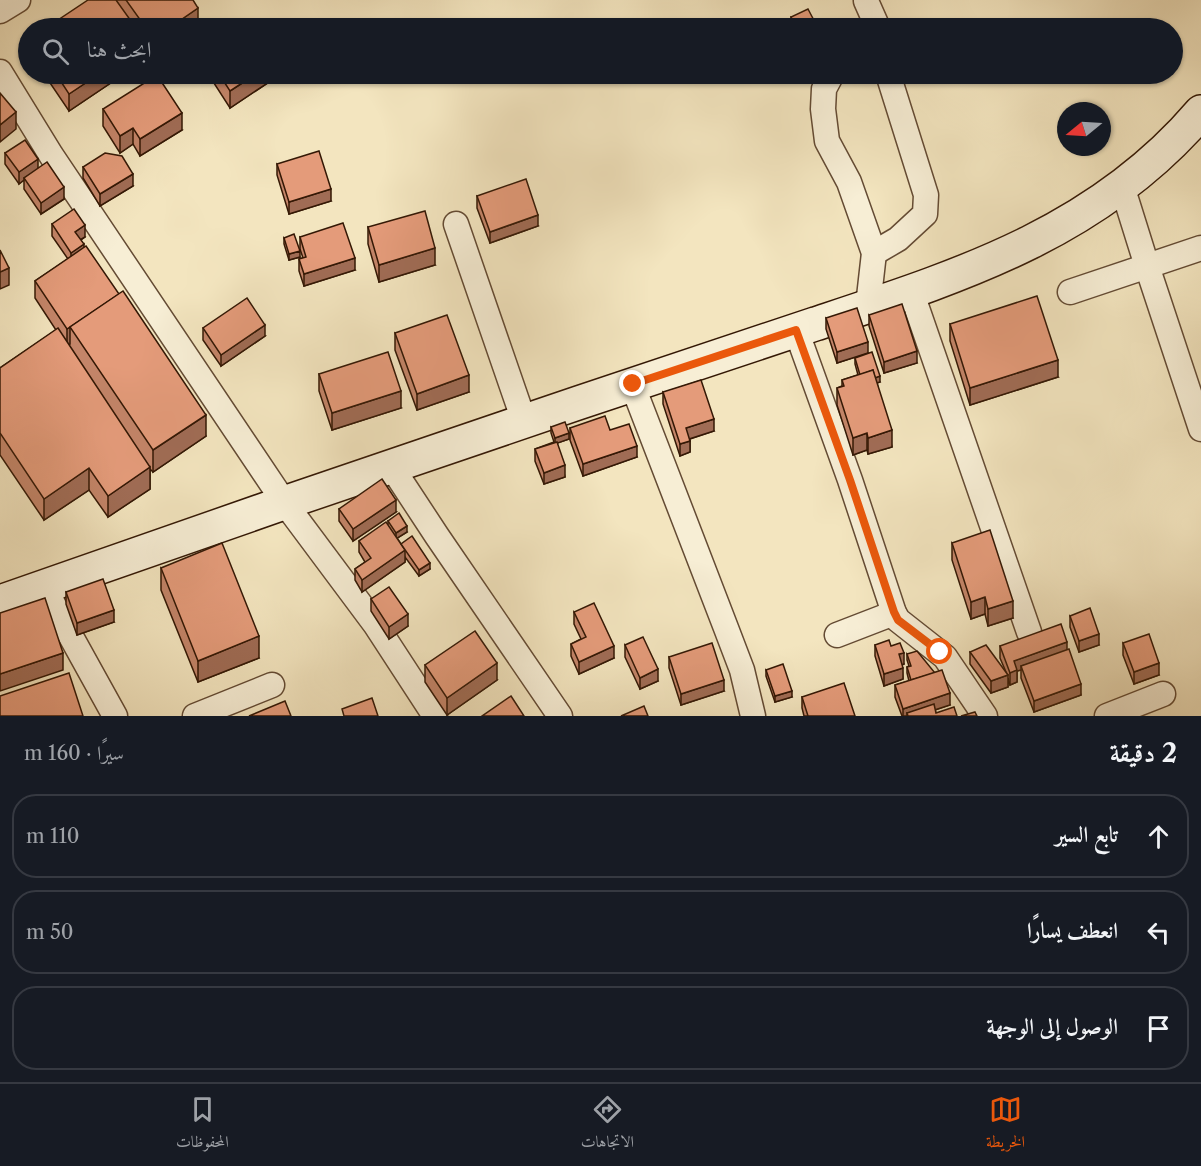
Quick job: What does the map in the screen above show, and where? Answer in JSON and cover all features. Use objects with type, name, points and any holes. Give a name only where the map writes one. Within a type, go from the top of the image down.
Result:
[{"type":"main road","points":[[0,602],[284,502],[868,306],[1000,258],[1040,239],[1096,206],[1150,165],[1200,115]]},
{"type":"street","points":[[0,11],[18,0]]},
{"type":"street","points":[[866,1],[874,18]]},
{"type":"street","points":[[0,72],[58,165],[284,502],[375,624],[435,716]]},
{"type":"street","points":[[827,84],[824,89],[823,109],[827,141],[849,182],[874,253],[868,306]]},
{"type":"street","points":[[874,253],[898,238],[925,214],[926,195],[891,84]]},
{"type":"street","points":[[1122,186],[1201,429]]},
{"type":"street","points":[[456,224],[524,421]]},
{"type":"street","points":[[1070,292],[1201,248]]},
{"type":"street","points":[[911,291],[1029,632]]},
{"type":"street","points":[[796,330],[894,612],[898,620],[945,657],[986,716]]},
{"type":"street","points":[[633,384],[742,670],[753,716]]},
{"type":"street","points":[[391,466],[436,536],[560,716]]},
{"type":"street","points":[[46,585],[53,604],[115,716]]},
{"type":"street","points":[[837,635],[894,612]]},
{"type":"street","points":[[195,716],[272,685]]},
{"type":"street","points":[[1107,716],[1163,694]]},
{"type":"building","points":[[88,0],[116,0],[129,18],[61,18]]},
{"type":"building","points":[[126,0],[193,0],[198,8],[184,18],[139,18]]},
{"type":"building","points":[[808,9],[813,18],[792,18]]},
{"type":"building","points":[[62,84],[84,84],[69,94]]},
{"type":"building","points":[[143,84],[163,84],[182,113],[140,139],[133,128],[120,136],[103,109]]},
{"type":"building","points":[[225,84],[241,84],[230,91]]},
{"type":"building","points":[[0,93],[16,112],[0,125]]},
{"type":"building","points":[[25,140],[38,159],[19,172],[5,153]]},
{"type":"building","points":[[319,151],[331,189],[289,202],[277,164]]},
{"type":"building","points":[[105,153],[122,156],[133,174],[100,194],[83,167]]},
{"type":"building","points":[[47,162],[64,187],[41,203],[24,178]]},
{"type":"building","points":[[526,179],[538,215],[490,232],[477,196]]},
{"type":"building","points":[[74,209],[85,225],[75,232],[84,244],[71,253],[52,224]]},
{"type":"building","points":[[425,211],[435,248],[379,265],[368,227]]},
{"type":"building","points":[[343,223],[355,258],[304,274],[299,259],[306,257],[300,237]]},
{"type":"building","points":[[294,234],[300,251],[289,254],[284,238]]},
{"type":"building","points":[[86,246],[119,294],[67,329],[35,281]]},
{"type":"building","points":[[0,250],[9,268],[0,272]]},
{"type":"building","points":[[123,291],[206,415],[153,450],[70,327]]},
{"type":"building","points":[[1037,296],[1058,360],[970,388],[950,324]]},
{"type":"building","points":[[247,298],[265,325],[221,355],[203,328]]},
{"type":"building","points":[[902,304],[917,351],[884,362],[869,315]]},
{"type":"building","points":[[857,308],[868,342],[837,352],[826,318]]},
{"type":"building","points":[[447,315],[469,375],[417,394],[395,333]]},
{"type":"building","points":[[58,328],[150,467],[108,496],[89,468],[44,499],[0,433],[0,368]]},
{"type":"building","points":[[388,352],[401,391],[332,413],[319,374]]},
{"type":"building","points":[[872,352],[880,376],[875,378],[873,370],[860,375],[855,358]]},
{"type":"building","points":[[873,370],[892,430],[868,438],[867,433],[853,438],[837,388],[844,386],[842,380]]},
{"type":"building","points":[[701,380],[714,419],[686,428],[690,441],[680,444],[663,392]]},
{"type":"building","points":[[605,416],[610,430],[629,424],[637,446],[583,464],[570,428]]},
{"type":"building","points":[[565,422],[569,433],[555,438],[551,427]]},
{"type":"building","points":[[557,442],[565,465],[544,473],[535,449]]},
{"type":"building","points":[[382,479],[396,500],[353,529],[339,509]]},
{"type":"building","points":[[399,513],[407,526],[396,533],[388,521]]},
{"type":"building","points":[[386,522],[405,550],[362,580],[355,569],[371,558],[359,541]]},
{"type":"building","points":[[990,530],[1013,601],[988,609],[985,597],[971,602],[952,543]]},
{"type":"building","points":[[412,536],[430,563],[419,570],[401,544]]},
{"type":"building","points":[[222,543],[259,636],[198,661],[161,568]]},
{"type":"building","points":[[103,579],[114,610],[77,623],[66,592]]},
{"type":"building","points":[[389,587],[408,614],[389,627],[371,599]]},
{"type":"building","points":[[45,598],[63,653],[0,674],[0,613]]},
{"type":"building","points":[[594,603],[614,646],[579,662],[571,644],[586,637],[574,612]]},
{"type":"building","points":[[1090,608],[1099,634],[1079,641],[1070,616]]},
{"type":"building","points":[[1061,624],[1067,642],[1014,661],[1017,670],[1010,673],[1000,646]]},
{"type":"building","points":[[475,631],[497,663],[447,698],[425,665]]},
{"type":"building","points":[[1149,634],[1159,663],[1134,672],[1123,643]]},
{"type":"building","points":[[643,637],[658,669],[640,678],[625,645]]},
{"type":"building","points":[[889,640],[891,646],[900,643],[904,653],[899,654],[903,668],[884,674],[875,645]]},
{"type":"building","points":[[712,643],[724,680],[681,694],[669,657]]},
{"type":"building","points":[[986,645],[1008,675],[991,681],[970,652]]},
{"type":"building","points":[[1069,649],[1081,684],[1034,701],[1021,666]]},
{"type":"building","points":[[917,651],[935,673],[911,680],[907,667],[911,666],[907,654]]},
{"type":"building","points":[[783,664],[792,691],[775,696],[766,670]]},
{"type":"building","points":[[942,670],[950,693],[903,709],[895,685]]},
{"type":"building","points":[[69,673],[83,716],[0,716],[0,696]]},
{"type":"building","points":[[844,683],[855,716],[808,716],[802,697]]},
{"type":"building","points":[[511,696],[524,716],[482,716]]},
{"type":"building","points":[[372,698],[378,716],[344,716],[342,709]]},
{"type":"building","points":[[285,701],[291,716],[249,716]]},
{"type":"building","points":[[934,704],[936,713],[954,707],[957,716],[908,716],[907,713]]},
{"type":"building","points":[[644,706],[648,716],[621,716]]},
{"type":"building","points":[[975,712],[977,716],[961,716]]},
{"type":"route","points":[[633,384],[796,330],[894,612],[898,620],[940,652]]}]
